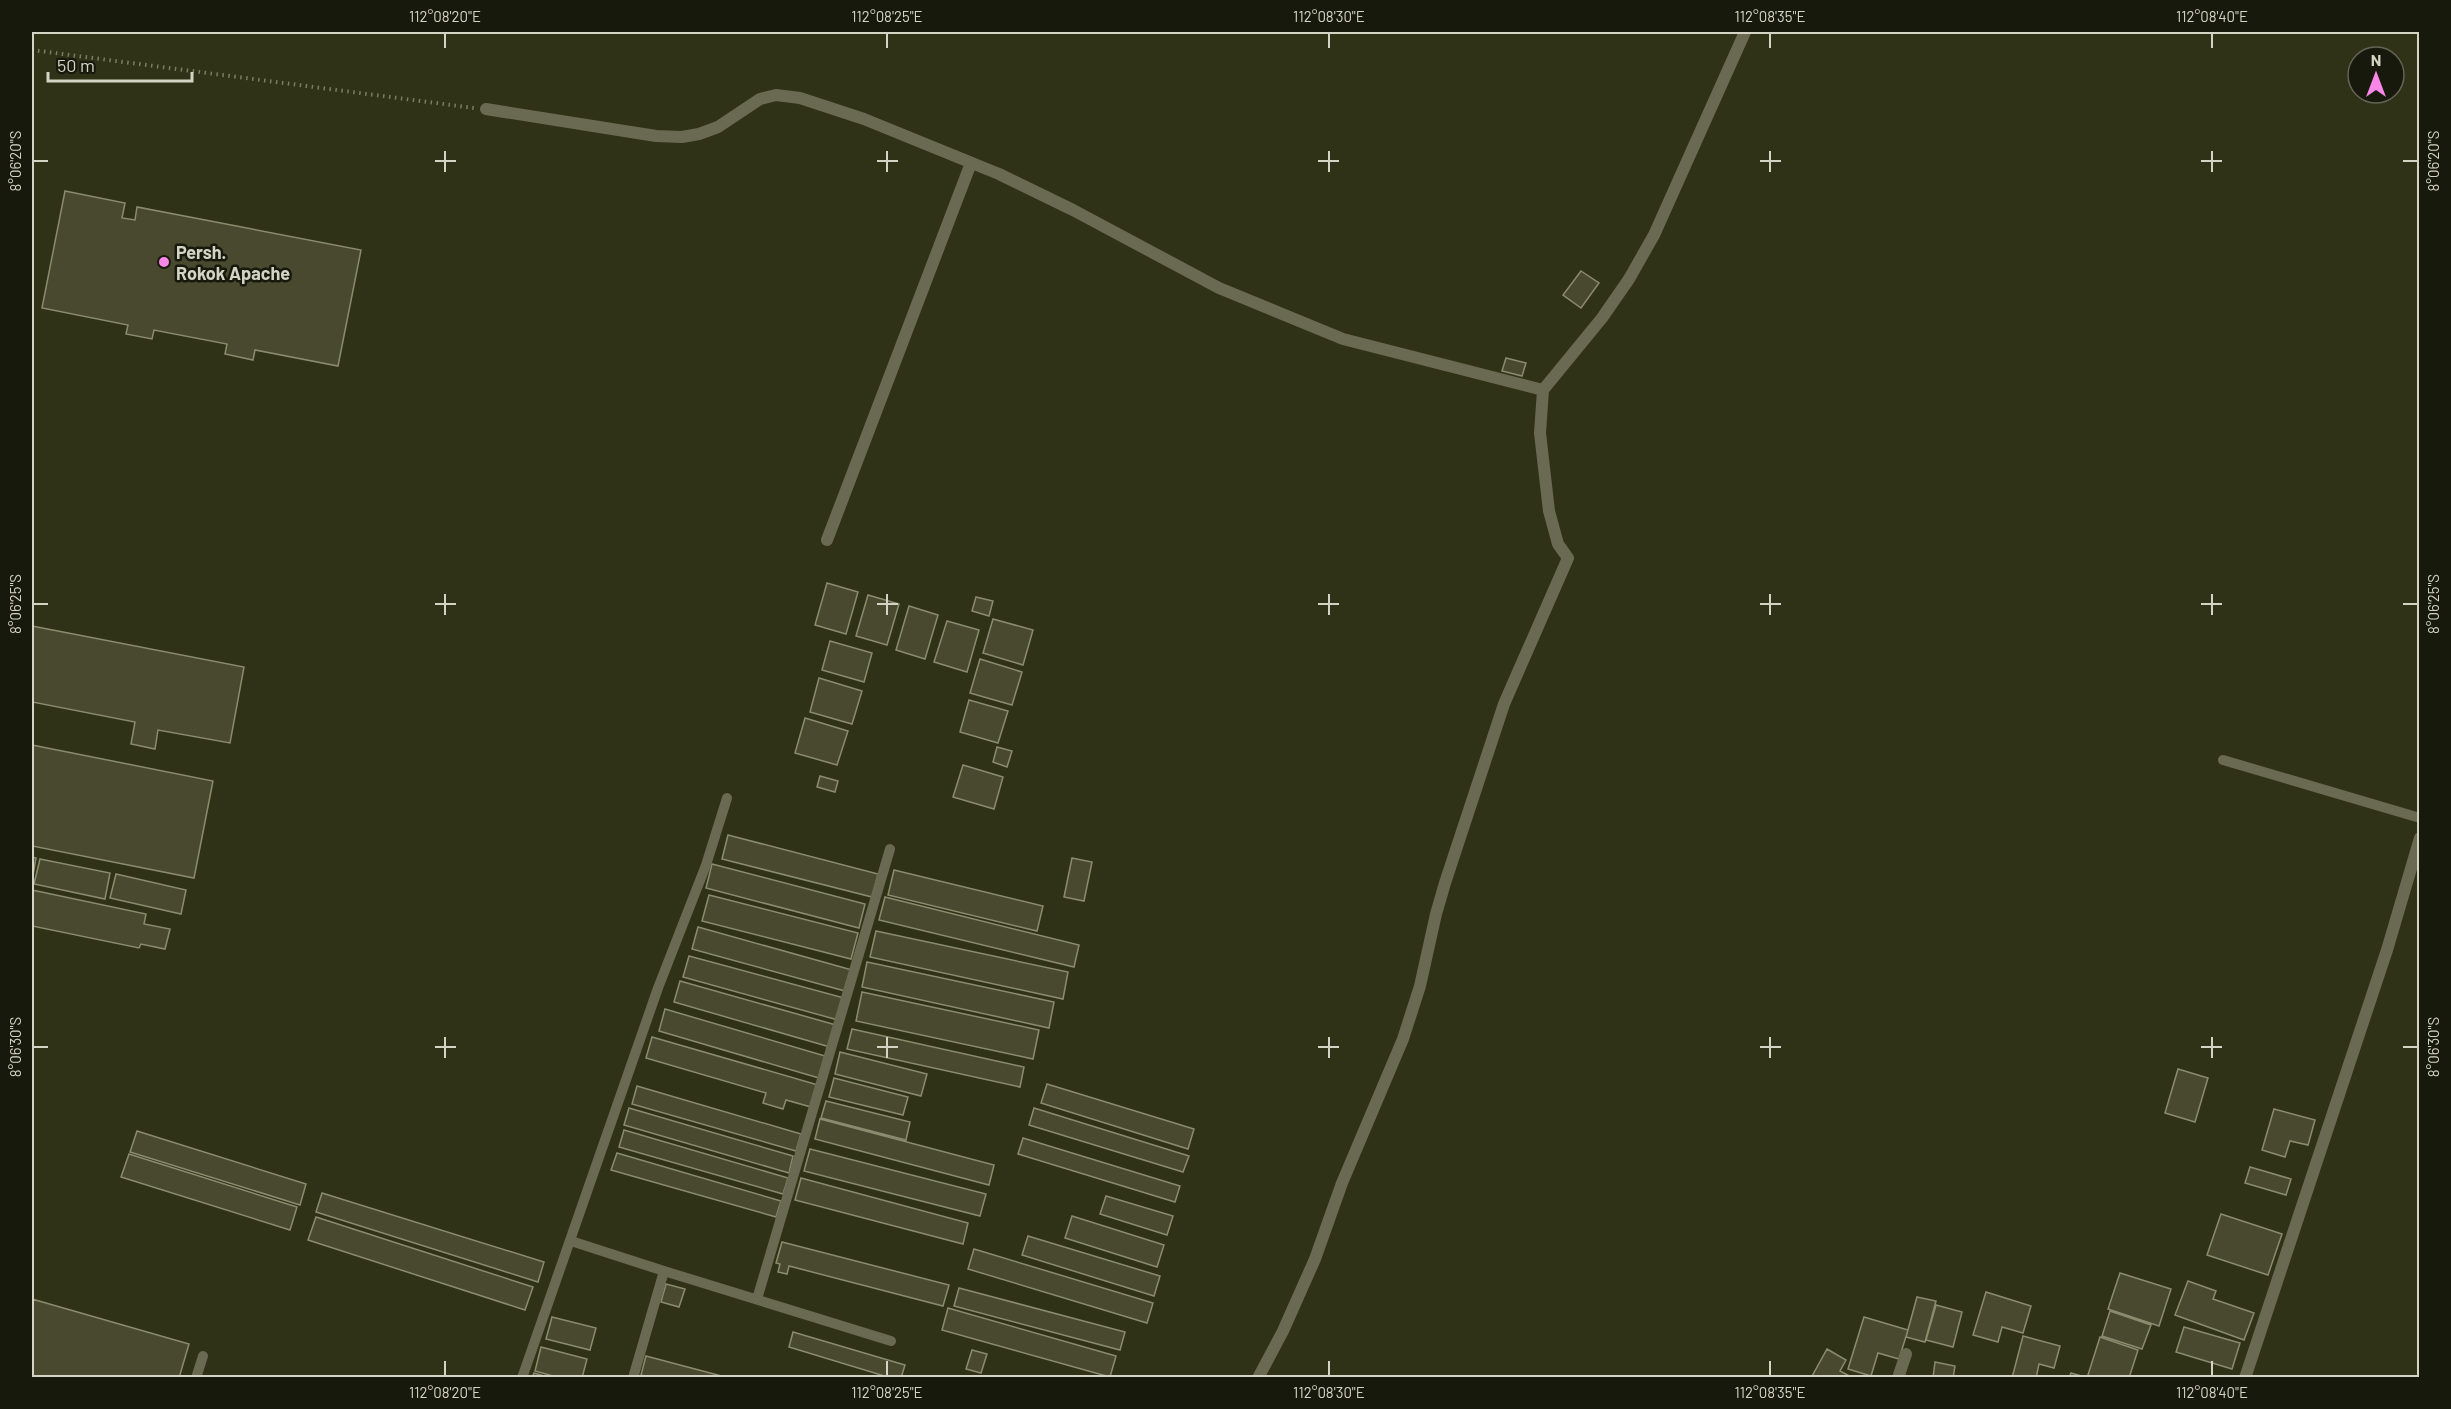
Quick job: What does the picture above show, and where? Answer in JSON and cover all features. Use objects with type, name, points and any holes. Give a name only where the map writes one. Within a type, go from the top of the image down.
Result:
[{"type":"street","points":[[1258,1377],[1283,1331],[1315,1259],[1342,1183],[1403,1039],[1420,986],[1442,893],[1504,704],[1568,558],[1558,544],[1549,511],[1540,433],[1543,390],[1602,318],[1654,235],[1745,32]]},
{"type":"street","points":[[486,109],[656,136],[682,137],[718,127],[760,99],[776,95],[788,96],[864,119],[971,163],[1073,210],[1219,288],[1343,339],[1543,390]]},
{"type":"street","points":[[827,540],[971,163]]},
{"type":"street","points":[[2245,1377],[2386,950],[2420,838]]},
{"type":"street","points":[[1898,1377],[1906,1354]]},
{"type":"lane","points":[[2223,760],[2420,818]]},
{"type":"lane","points":[[522,1377],[658,988],[706,865],[728,798]]},
{"type":"lane","points":[[757,1299],[890,849]]},
{"type":"lane","points":[[571,1241],[891,1341]]},
{"type":"lane","points":[[633,1377],[664,1271]]},
{"type":"lane","points":[[196,1377],[203,1356]]},
{"type":"path","points":[[32,50],[486,109]]},
{"type":"building","points":[[65,191],[125,203],[122,218],[135,220],[137,207],[361,250],[338,366],[255,350],[253,360],[225,354],[227,344],[154,330],[152,339],[126,334],[128,325],[42,308]]},
{"type":"building","points":[[1581,271],[1599,283],[1581,308],[1563,295]]},
{"type":"building","points":[[1506,358],[1526,363],[1522,376],[1502,371]]},
{"type":"building","points":[[827,583],[858,592],[846,634],[815,625]]},
{"type":"building","points":[[868,595],[899,604],[887,645],[856,636]]},
{"type":"building","points":[[976,597],[993,601],[989,616],[972,611]]},
{"type":"building","points":[[909,606],[938,615],[925,659],[896,650]]},
{"type":"building","points":[[993,619],[1033,630],[1023,665],[983,653]]},
{"type":"building","points":[[947,621],[979,630],[967,672],[934,662]]},
{"type":"building","points":[[32,626],[244,667],[230,743],[158,730],[155,749],[131,744],[135,722],[32,702]]},
{"type":"building","points":[[830,641],[872,653],[864,682],[822,670]]},
{"type":"building","points":[[980,659],[1022,672],[1012,705],[970,693]]},
{"type":"building","points":[[819,678],[862,691],[852,724],[810,712]]},
{"type":"building","points":[[969,700],[1008,711],[998,743],[960,732]]},
{"type":"building","points":[[805,718],[848,731],[837,765],[795,753]]},
{"type":"building","points":[[32,745],[213,781],[194,878],[32,846]]},
{"type":"building","points":[[997,747],[1012,751],[1007,767],[993,762]]},
{"type":"building","points":[[963,765],[1003,777],[994,809],[953,797]]},
{"type":"building","points":[[820,776],[838,781],[835,792],[817,787]]},
{"type":"building","points":[[728,835],[878,874],[872,897],[722,859]]},
{"type":"building","points":[[32,857],[36,858],[32,881]]},
{"type":"building","points":[[1072,858],[1092,862],[1084,901],[1064,897]]},
{"type":"building","points":[[40,859],[110,873],[105,899],[34,884]]},
{"type":"building","points":[[712,864],[865,904],[859,928],[706,888]]},
{"type":"building","points":[[894,870],[1043,906],[1037,931],[888,895]]},
{"type":"building","points":[[116,874],[186,890],[181,914],[110,898]]},
{"type":"building","points":[[32,890],[146,914],[144,924],[170,929],[165,949],[141,944],[139,948],[32,926]]},
{"type":"building","points":[[709,895],[858,933],[851,959],[702,921]]},
{"type":"building","points":[[885,897],[1079,945],[1074,967],[879,920]]},
{"type":"building","points":[[698,927],[852,970],[845,991],[692,949]]},
{"type":"building","points":[[876,931],[1068,972],[1063,999],[870,957]]},
{"type":"building","points":[[689,956],[844,998],[838,1020],[683,977]]},
{"type":"building","points":[[867,962],[1054,1002],[1049,1028],[862,987]]},
{"type":"building","points":[[680,981],[836,1025],[830,1047],[674,1002]]},
{"type":"building","points":[[862,992],[1039,1030],[1033,1059],[856,1021]]},
{"type":"building","points":[[665,1009],[825,1056],[819,1078],[659,1031]]},
{"type":"building","points":[[852,1029],[1024,1067],[1020,1087],[847,1049]]},
{"type":"building","points":[[652,1037],[818,1085],[811,1107],[786,1100],[783,1109],[763,1103],[766,1093],[646,1058]]},
{"type":"building","points":[[840,1052],[927,1074],[921,1096],[835,1074]]},
{"type":"building","points":[[2178,1069],[2208,1078],[2195,1122],[2165,1113]]},
{"type":"building","points":[[834,1078],[908,1097],[903,1115],[829,1097]]},
{"type":"building","points":[[1047,1084],[1194,1129],[1188,1149],[1041,1103]]},
{"type":"building","points":[[637,1086],[801,1134],[796,1151],[632,1104]]},
{"type":"building","points":[[826,1101],[910,1122],[906,1140],[821,1118]]},
{"type":"building","points":[[629,1108],[793,1156],[789,1173],[624,1125]]},
{"type":"building","points":[[1034,1108],[1189,1156],[1183,1172],[1029,1125]]},
{"type":"building","points":[[2274,1109],[2315,1120],[2308,1145],[2290,1141],[2285,1157],[2262,1150]]},
{"type":"building","points":[[820,1119],[994,1165],[989,1185],[815,1139]]},
{"type":"building","points":[[624,1130],[788,1178],[783,1194],[619,1147]]},
{"type":"building","points":[[137,1131],[306,1184],[300,1205],[130,1152]]},
{"type":"building","points":[[1023,1138],[1180,1186],[1175,1202],[1018,1154]]},
{"type":"building","points":[[810,1149],[986,1194],[980,1216],[804,1171]]},
{"type":"building","points":[[617,1153],[781,1201],[776,1217],[611,1170]]},
{"type":"building","points":[[129,1154],[297,1207],[290,1230],[121,1177]]},
{"type":"building","points":[[2250,1167],[2291,1179],[2286,1195],[2245,1183]]},
{"type":"building","points":[[801,1178],[968,1223],[963,1244],[795,1200]]},
{"type":"building","points":[[322,1193],[544,1262],[538,1282],[316,1212]]},
{"type":"building","points":[[1106,1196],[1173,1216],[1167,1235],[1100,1214]]},
{"type":"building","points":[[2221,1214],[2282,1234],[2268,1275],[2207,1255]]},
{"type":"building","points":[[1072,1216],[1164,1245],[1157,1267],[1065,1238]]},
{"type":"building","points":[[316,1217],[533,1287],[525,1310],[308,1240]]},
{"type":"building","points":[[1028,1236],[1160,1276],[1154,1296],[1022,1255]]},
{"type":"building","points":[[782,1242],[949,1285],[943,1306],[789,1266],[787,1274],[778,1272],[780,1264],[776,1263]]},
{"type":"building","points":[[974,1249],[1153,1303],[1147,1323],[968,1269]]},
{"type":"building","points":[[2120,1273],[2171,1289],[2159,1326],[2108,1309]]},
{"type":"building","points":[[2188,1281],[2216,1291],[2213,1299],[2254,1313],[2244,1340],[2175,1315]]},
{"type":"building","points":[[666,1284],[685,1289],[679,1307],[661,1302]]},
{"type":"building","points":[[959,1288],[1125,1332],[1120,1350],[954,1306]]},
{"type":"building","points":[[1986,1292],[2031,1306],[2023,1333],[2002,1327],[1998,1342],[1973,1335]]},
{"type":"building","points":[[1917,1297],[1936,1301],[1925,1342],[1906,1337]]},
{"type":"building","points":[[32,1299],[189,1344],[179,1378],[32,1378]]},
{"type":"building","points":[[1936,1305],[1962,1312],[1953,1347],[1926,1340]]},
{"type":"building","points":[[948,1308],[1116,1356],[1110,1377],[942,1330]]},
{"type":"building","points":[[2110,1311],[2151,1325],[2142,1349],[2102,1336]]},
{"type":"building","points":[[552,1317],[596,1328],[590,1350],[546,1339]]},
{"type":"building","points":[[1864,1317],[1908,1330],[1899,1359],[1878,1353],[1871,1376],[1848,1369]]},
{"type":"building","points":[[2184,1327],[2240,1343],[2232,1369],[2176,1352]]},
{"type":"building","points":[[793,1332],[905,1365],[901,1378],[891,1378],[789,1347]]},
{"type":"building","points":[[2023,1336],[2060,1346],[2054,1368],[2039,1364],[2036,1378],[2012,1378]]},
{"type":"building","points":[[2100,1337],[2138,1350],[2129,1378],[2087,1378]]},
{"type":"building","points":[[541,1347],[587,1359],[582,1378],[560,1378],[535,1371]]},
{"type":"building","points":[[1827,1349],[1846,1360],[1840,1371],[1853,1378],[1811,1378]]},
{"type":"building","points":[[972,1350],[987,1354],[981,1373],[966,1369]]},
{"type":"building","points":[[646,1356],[729,1378],[651,1378],[641,1375]]},
{"type":"building","points":[[1935,1362],[1955,1366],[1953,1378],[1933,1378]]},
{"type":"building","points":[[534,1373],[551,1378],[532,1378]]},
{"type":"building","points":[[2071,1373],[2085,1377],[2085,1378],[2069,1378]]},
{"type":"place","name":"Persh. Rokok Apache","points":[[164,262]]}]
